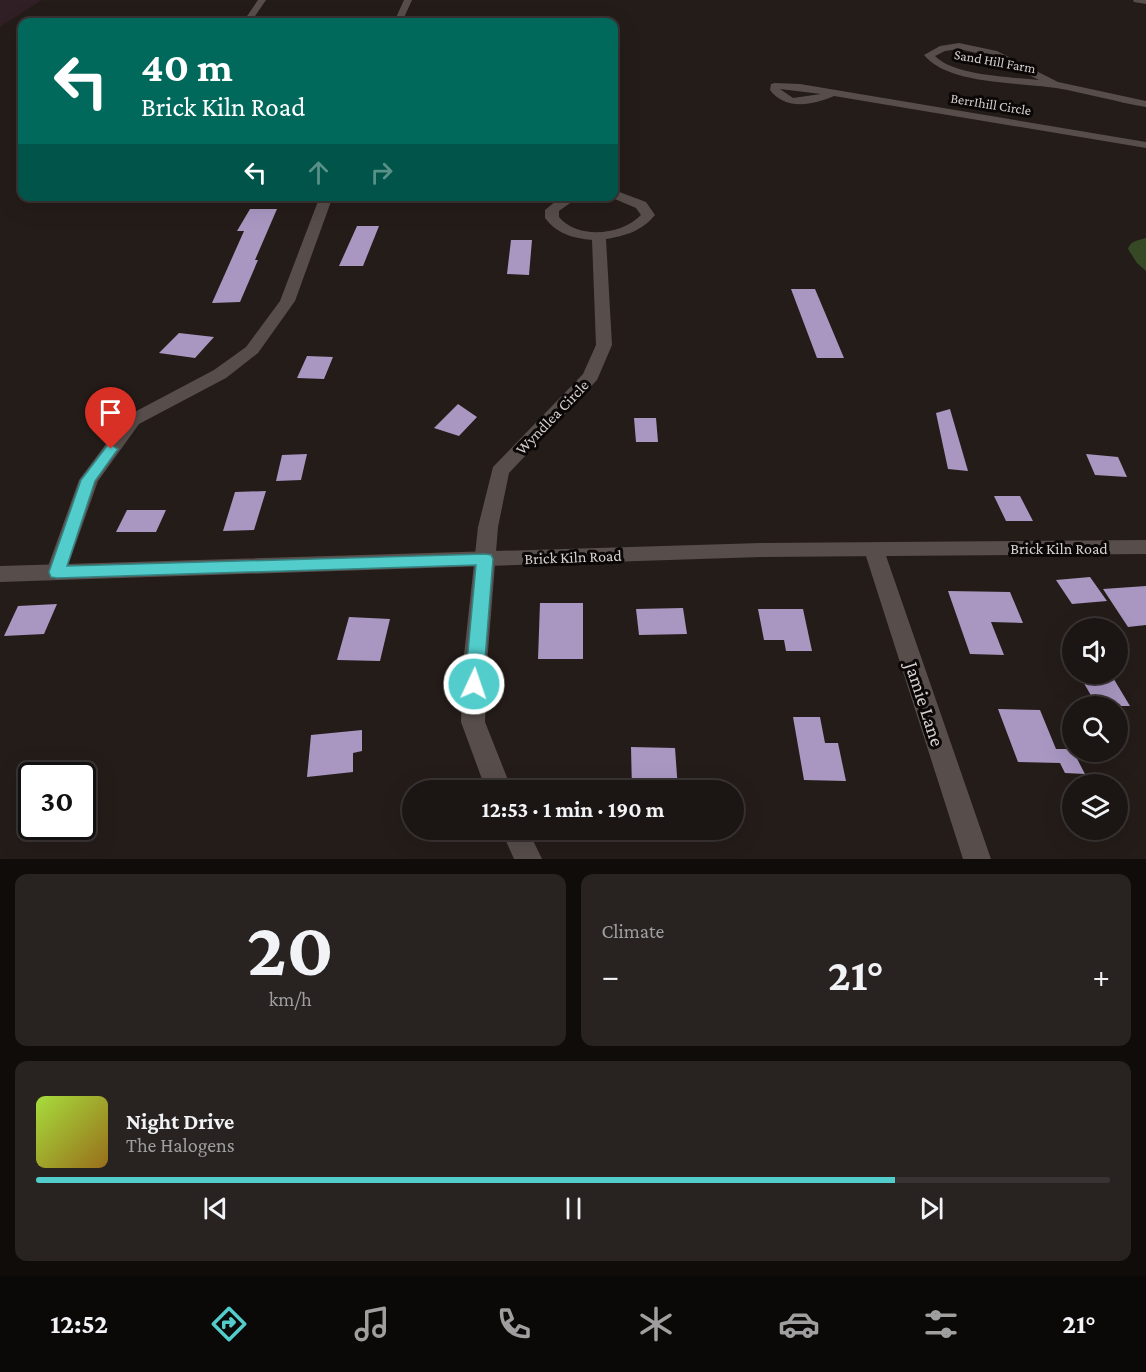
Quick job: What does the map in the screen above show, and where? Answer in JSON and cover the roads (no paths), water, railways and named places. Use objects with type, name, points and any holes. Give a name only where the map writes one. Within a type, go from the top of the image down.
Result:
[{"type":"street","points":[[250,18],[262,0]]},
{"type":"street","points":[[400,18],[408,0]]},
{"type":"street","points":[[1137,0],[1146,1]]},
{"type":"street","name":"Sand Hill Farm","points":[[1055,85],[996,53],[952,47],[941,48],[929,55],[934,63],[957,71],[1055,85],[1146,104]]},
{"type":"street","name":"BerrIhill Circle","points":[[830,94],[1146,145]]},
{"type":"street","points":[[561,201],[552,210],[552,218],[562,228],[599,236],[626,232],[642,223],[648,215],[641,205],[618,196]]},
{"type":"street","points":[[57,572],[88,480],[133,420],[220,374],[252,350],[287,301],[325,201]]},
{"type":"street","name":"Wyndlea Circle","points":[[485,559],[488,527],[500,471],[591,376],[604,345],[599,236]]},
{"type":"street","name":"Brick Kiln Road","points":[[0,574],[761,550],[1146,547]]},
{"type":"street","name":"Jamie Lane","points":[[874,550],[976,859]]},
{"type":"street","points":[[485,559],[475,664],[473,722],[495,780]]},
{"type":"street","points":[[519,840],[528,859]]}]
